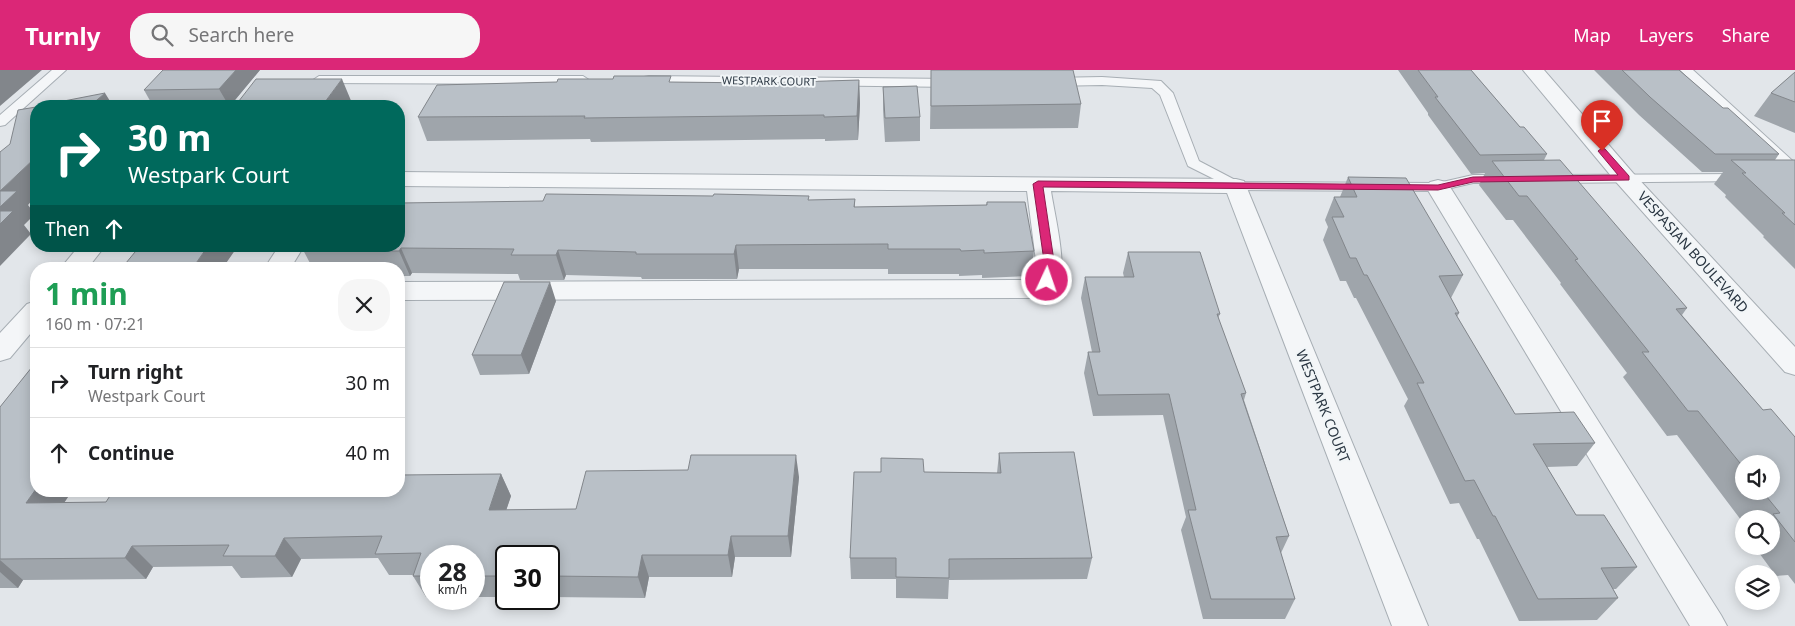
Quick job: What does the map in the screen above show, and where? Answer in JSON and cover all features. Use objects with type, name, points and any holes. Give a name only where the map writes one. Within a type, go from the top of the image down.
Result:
[{"type":"street","name":"VESPASIAN BOULEVARD","points":[[1533,70],[1625,178],[1795,365]]},
{"type":"street","points":[[405,180],[1236,186]]},
{"type":"street","points":[[405,291],[1034,289],[1047,280],[1049,261],[1038,184]]},
{"type":"street","name":"WESTPARK COURT","points":[[1236,186],[1410,626]]},
{"type":"street","points":[[1438,187],[1709,626]]},
{"type":"street","points":[[79,262],[88,252]]},
{"type":"street","points":[[0,351],[30,317]]},
{"type":"lane","points":[[0,122],[60,70]]},
{"type":"lane","points":[[1686,70],[1792,175]]},
{"type":"lane","points":[[308,80],[595,80]]},
{"type":"lane","name":"WESTPARK COURT","points":[[634,80],[971,83]]},
{"type":"lane","points":[[1036,82],[1102,81],[1156,84],[1166,93],[1193,163],[1236,186],[1438,187],[1473,179],[1521,179]]},
{"type":"lane","points":[[1540,179],[1755,178]]},
{"type":"building","points":[[163,70],[236,70],[219,89],[144,90]]},
{"type":"building","points":[[931,70],[1073,70],[1081,104],[931,106]]},
{"type":"building","points":[[1418,70],[1471,70],[1520,127],[1524,127],[1547,154],[1480,155],[1435,97],[1438,97]]},
{"type":"building","points":[[1622,70],[1679,70],[1723,108],[1728,108],[1779,154],[1715,154]]},
{"type":"building","points":[[1795,72],[1795,102],[1771,93]]},
{"type":"building","points":[[614,76],[671,76],[669,82],[761,83],[859,80],[857,116],[418,117],[437,85],[557,82],[558,79],[613,79]]},
{"type":"building","points":[[256,79],[342,79],[326,100],[240,100]]},
{"type":"building","points":[[917,86],[920,117],[885,118],[883,87]]},
{"type":"building","points":[[105,93],[97,100],[69,100]]},
{"type":"building","points":[[30,108],[30,163],[0,191],[0,152],[10,144],[18,110]]},
{"type":"building","points":[[1560,160],[1687,308],[1676,309],[1763,410],[1771,409],[1795,437],[1795,542],[1780,523],[1780,510],[1778,510],[1769,500],[1780,500],[1780,455],[1735,455],[1735,457],[1698,411],[1688,411],[1642,352],[1649,352],[1575,260],[1578,259],[1527,196],[1519,196],[1492,161]]},
{"type":"building","points":[[1731,160],[1795,160],[1795,225],[1782,213],[1785,213],[1742,173],[1746,173]]},
{"type":"building","points":[[1348,177],[1406,178],[1463,275],[1439,276],[1459,313],[1455,313],[1515,414],[1574,412],[1595,443],[1533,444],[1576,515],[1604,515],[1637,567],[1601,568],[1618,598],[1538,599],[1474,480],[1465,481],[1417,383],[1424,383],[1367,275],[1364,275],[1356,258],[1350,258],[1332,217],[1344,217],[1334,197],[1357,197]]},
{"type":"building","points":[[0,191],[17,191],[0,207]]},
{"type":"building","points":[[546,194],[713,196],[714,194],[809,196],[808,200],[855,199],[854,207],[987,205],[987,202],[1025,202],[1034,251],[984,253],[984,250],[961,251],[960,249],[888,249],[888,244],[736,245],[734,254],[636,254],[636,252],[558,250],[556,255],[511,255],[514,249],[405,248],[405,203],[543,201]]},
{"type":"building","points":[[0,211],[13,211],[0,224]]},
{"type":"building","points":[[135,252],[204,252],[197,262],[127,262]]},
{"type":"building","points":[[1128,252],[1200,252],[1220,314],[1217,314],[1246,393],[1241,394],[1289,536],[1276,537],[1295,599],[1211,599],[1188,510],[1196,510],[1169,394],[1098,395],[1088,352],[1100,352],[1085,277],[1134,277]]},
{"type":"building","points":[[504,282],[550,282],[521,355],[472,355]]},
{"type":"building","points":[[30,370],[30,497],[26,503],[106,502],[109,497],[405,497],[405,475],[501,474],[489,510],[576,509],[586,471],[688,470],[691,455],[796,455],[788,536],[731,536],[728,555],[642,555],[638,577],[560,576],[560,545],[495,545],[495,576],[485,576],[485,545],[420,545],[420,553],[375,554],[382,536],[284,538],[275,556],[223,556],[229,545],[132,546],[125,558],[0,559],[0,407]]},
{"type":"building","points":[[1074,452],[1092,558],[949,559],[949,578],[896,577],[896,558],[850,558],[854,472],[881,472],[881,458],[923,459],[924,472],[1001,473],[999,453]]},
{"type":"building","points":[[420,556],[420,576],[413,576]]},
{"type":"route","points":[[1047,280],[1049,261],[1038,184],[1438,187],[1473,179],[1625,178],[1602,151]]}]
